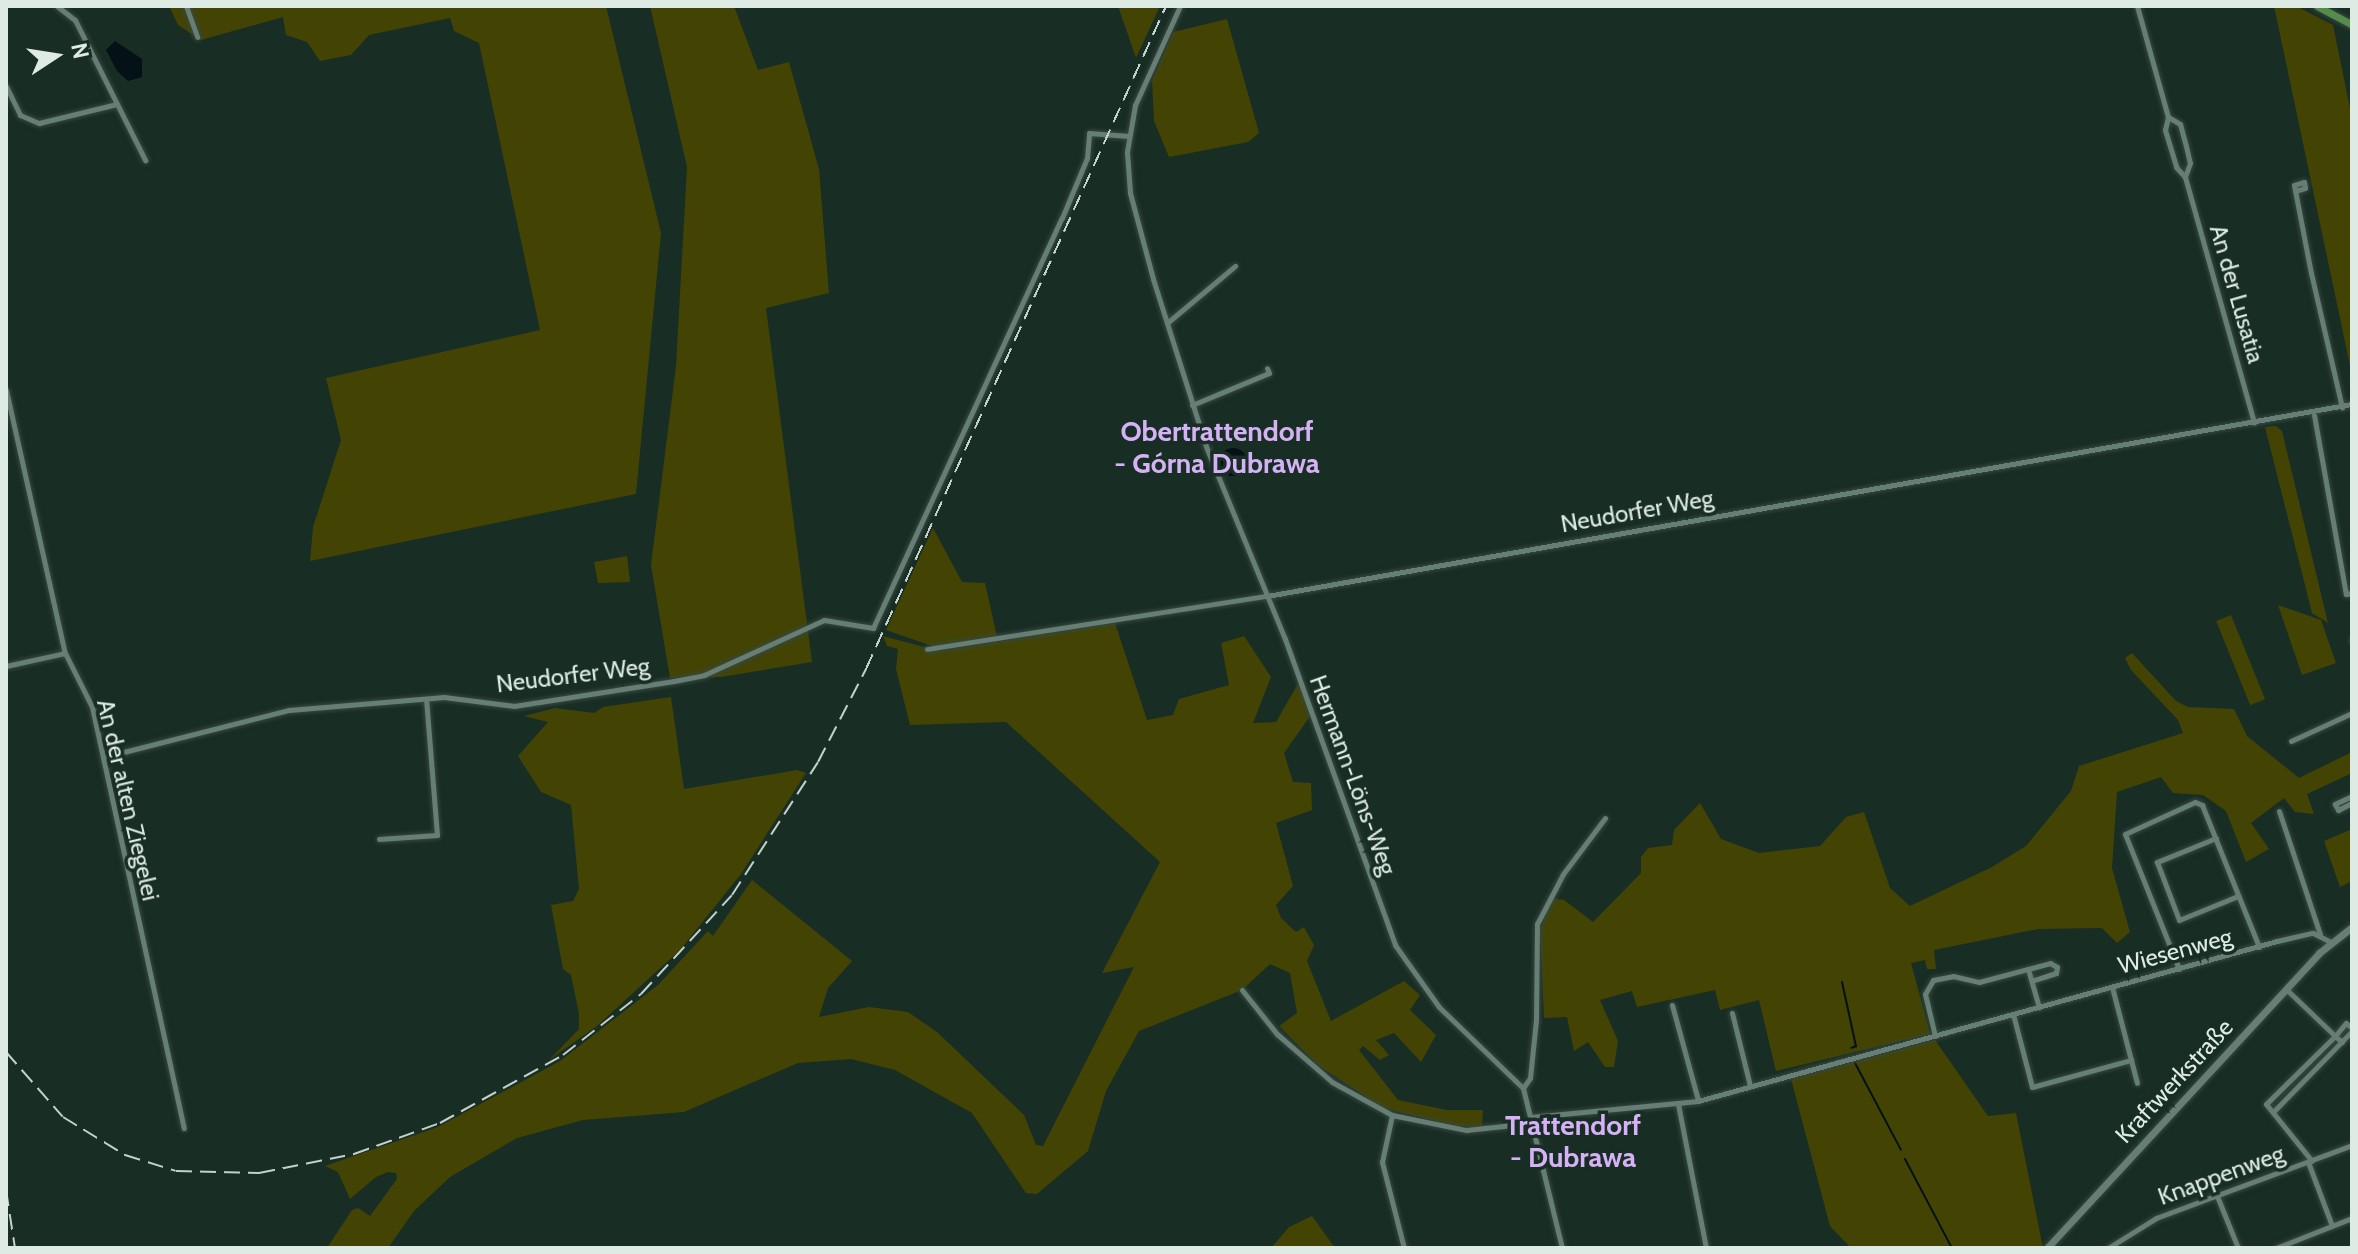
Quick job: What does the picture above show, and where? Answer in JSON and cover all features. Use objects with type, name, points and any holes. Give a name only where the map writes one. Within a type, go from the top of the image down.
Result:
[{"type":"main road","points":[[2317,6],[2352,25]]},
{"type":"main road","name":"Kraftwerkstraße","points":[[2047,1248],[2286,989],[2331,942],[2352,927]]},
{"type":"street","points":[[57,6],[75,20],[145,160]]},
{"type":"street","points":[[186,6],[197,37]]},
{"type":"street","name":"Hermann-Löns-Weg","points":[[1180,6],[1146,77],[1129,136],[1130,193],[1192,405],[1267,596],[1396,946],[1439,1007],[1523,1088]]},
{"type":"street","name":"An der Lusatia","points":[[2137,6],[2168,117],[2165,130],[2176,167],[2185,177],[2254,422]]},
{"type":"street","points":[[6,86],[20,115],[39,123],[117,104]]},
{"type":"street","name":"An der Lusatia","points":[[2168,117],[2180,124],[2190,163],[2185,177]]},
{"type":"street","name":"Neudorfer Weg","points":[[104,757],[255,716],[426,699],[514,706],[665,683],[704,675],[824,620],[873,628],[1062,218],[1087,158],[1089,133],[1129,136]]},
{"type":"street","points":[[2295,191],[2342,407]]},
{"type":"street","points":[[1167,323],[1235,266]]},
{"type":"street","points":[[1192,405],[1269,373],[1267,368]]},
{"type":"street","name":"An der alten Ziegelei","points":[[6,390],[65,653],[92,707],[184,1128]]},
{"type":"street","name":"Neudorfer Weg","points":[[927,649],[1267,596],[2254,422],[2314,415],[2352,404]]},
{"type":"street","points":[[2314,415],[2346,594],[2352,593]]},
{"type":"street","points":[[2345,586],[2352,585]]},
{"type":"street","points":[[6,666],[65,653]]},
{"type":"street","points":[[379,839],[437,835],[426,699]]},
{"type":"street","points":[[2291,741],[2352,713]]},
{"type":"street","points":[[2352,796],[2335,804],[2338,810],[2352,803]]},
{"type":"street","points":[[2179,969],[2125,834],[2128,828],[2195,802],[2216,838],[2259,947]]},
{"type":"street","points":[[2279,811],[2320,934],[2331,942]]},
{"type":"street","points":[[1562,1248],[1523,1088],[1530,1078],[1536,1020],[1537,924],[1563,874],[1605,818]]},
{"type":"street","points":[[2216,838],[2157,862],[2179,920],[2238,896]]},
{"type":"street","name":"Wiesenweg","points":[[1242,990],[1277,1034],[1332,1082],[1392,1115],[1466,1130],[1698,1101],[2013,1013],[2259,947],[2320,934]]},
{"type":"street","points":[[1935,1036],[1925,994],[1933,980],[1953,976],[1979,982],[2050,963],[2057,967],[2056,973],[2032,981]]},
{"type":"street","points":[[2028,969],[2039,1007]]},
{"type":"street","points":[[2112,987],[2137,1083]]},
{"type":"street","points":[[2286,989],[2342,1042]]},
{"type":"street","points":[[1672,1005],[1698,1101]]},
{"type":"street","points":[[1732,1013],[1750,1086]]},
{"type":"street","points":[[2013,1013],[2032,1087],[2131,1060]]},
{"type":"street","points":[[2273,1112],[2352,1030],[2346,1023],[2266,1104],[2310,1162],[2332,1226]]},
{"type":"street","points":[[2310,1062],[2317,1069]]},
{"type":"street","points":[[2279,1094],[2285,1100]]},
{"type":"street","points":[[1678,1104],[1706,1248]]},
{"type":"street","points":[[1392,1115],[1382,1162],[1404,1248]]},
{"type":"street","name":"Knappenweg","points":[[2108,1248],[2156,1218],[2352,1145]]},
{"type":"street","points":[[2217,1196],[2238,1248]]},
{"type":"street","points":[[2276,1248],[2352,1218]]},
{"type":"shaded area","points":[[169,6],[606,6],[661,233],[636,494],[310,561],[313,527],[341,440],[326,378],[540,330],[479,43],[454,31],[450,18],[369,35],[351,55],[320,61],[307,42],[286,35],[283,17],[201,40],[178,25]]},
{"type":"shaded area","points":[[650,6],[734,6],[758,70],[789,62],[819,169],[829,293],[766,308],[812,662],[721,677],[670,678],[651,565],[676,366],[687,167]]},
{"type":"shaded area","points":[[1118,6],[1160,6],[1136,58]]},
{"type":"shaded area","points":[[2274,6],[2296,6],[2333,25],[2352,118],[2352,375]]},
{"type":"shaded area","points":[[1227,19],[1259,133],[1248,142],[1169,157],[1154,121],[1152,80],[1173,32]]},
{"type":"shaded area","points":[[115,41],[142,59],[142,77],[128,81],[117,71],[106,50]]},
{"type":"shaded area","points":[[2276,426],[2282,431],[2328,623],[2312,613],[2265,427]]},
{"type":"shaded area","points":[[1233,448],[1243,452],[1247,462],[1243,472],[1233,476],[1223,472],[1219,462],[1223,452]]},
{"type":"shaded area","points":[[933,528],[962,582],[985,583],[997,637],[935,647],[886,630]]},
{"type":"shaded area","points":[[627,556],[630,582],[598,583],[594,562]]},
{"type":"shaded area","points":[[2278,605],[2321,620],[2336,663],[2302,675]]},
{"type":"shaded area","points":[[2231,615],[2265,699],[2250,705],[2216,621]]},
{"type":"shaded area","points":[[1115,623],[1147,720],[1173,715],[1179,699],[1229,685],[1221,643],[1244,636],[1271,677],[1253,723],[1276,722],[1299,682],[1311,715],[1284,753],[1293,782],[1311,783],[1312,810],[1276,823],[1293,886],[1276,905],[1281,918],[1296,932],[1304,927],[1314,945],[1307,961],[1331,1021],[1404,981],[1420,995],[1410,1010],[1436,1035],[1421,1062],[1394,1033],[1376,1040],[1389,1055],[1380,1060],[1363,1046],[1359,1050],[1398,1100],[1447,1110],[1483,1110],[1482,1127],[1456,1126],[1383,1108],[1319,1066],[1279,1026],[1297,1013],[1290,973],[1270,964],[1242,990],[1139,1031],[1106,1091],[1088,1151],[1037,1194],[1026,1193],[972,1113],[895,1070],[851,1059],[798,1063],[684,1112],[583,1120],[517,1138],[450,1177],[414,1211],[388,1248],[327,1248],[352,1210],[358,1208],[370,1216],[397,1179],[396,1173],[388,1172],[376,1177],[350,1199],[338,1172],[325,1166],[438,1127],[560,1061],[658,985],[708,931],[713,936],[752,880],[852,961],[828,988],[819,1017],[869,1007],[908,1012],[937,1032],[1024,1115],[1036,1145],[1043,1146],[1134,967],[1102,973],[1160,862],[1006,722],[910,725],[896,669],[898,649],[887,646],[883,636],[939,651]]},
{"type":"shaded area","points":[[2132,653],[2176,701],[2188,707],[2234,709],[2247,736],[2299,778],[2352,752],[2352,773],[2307,794],[2314,814],[2295,812],[2284,798],[2251,823],[2269,849],[2246,862],[2226,811],[2203,795],[2173,793],[2161,777],[2117,792],[2112,868],[2130,932],[2117,943],[2102,928],[2038,929],[1934,950],[1936,969],[1927,969],[1925,960],[1911,963],[1930,1034],[1776,1071],[1759,1000],[1720,1010],[1715,990],[1637,1007],[1632,991],[1600,1000],[1618,1041],[1614,1067],[1605,1067],[1588,1042],[1574,1051],[1567,1017],[1544,1018],[1540,930],[1552,898],[1564,900],[1593,922],[1641,873],[1641,857],[1648,848],[1672,845],[1674,830],[1700,803],[1721,839],[1759,853],[1820,846],[1846,817],[1864,812],[1890,888],[1910,906],[1992,867],[2026,846],[2071,791],[2079,766],[2183,733],[2178,720],[2131,670],[2125,658]]},
{"type":"shaded area","points":[[671,697],[684,789],[797,770],[806,773],[741,874],[680,950],[597,1026],[549,1060],[579,1029],[571,975],[563,969],[551,905],[573,901],[579,889],[571,805],[541,792],[518,756],[548,722],[524,716],[555,708],[594,713],[603,707]]},
{"type":"shaded area","points":[[2352,829],[2352,881],[2340,887],[2324,841]]},
{"type":"shaded area","points":[[1935,1040],[1988,1116],[2016,1113],[2043,1248],[1851,1248],[1830,1226],[1791,1079]]},
{"type":"shaded area","points":[[1312,1216],[1335,1248],[1271,1248],[1289,1227]]},
{"type":"waterway","points":[[1842,982],[1856,1046],[1851,1048]]},
{"type":"waterway","points":[[1855,1063],[1901,1150]]},
{"type":"waterway","points":[[1905,1159],[1952,1248]]},
{"type":"railway","points":[[6,1052],[63,1117],[125,1155],[176,1171],[259,1173],[354,1154],[440,1123],[563,1055],[641,994],[732,895],[818,762],[866,669],[1166,6]]},
{"type":"railway","points":[[6,1190],[15,1248]]},
{"type":"district","name":"Obertrattendorf - Górna Dubrawa","points":[[1217,447]]},
{"type":"district","name":"Trattendorf - Dubrawa","points":[[1573,1141]]}]
